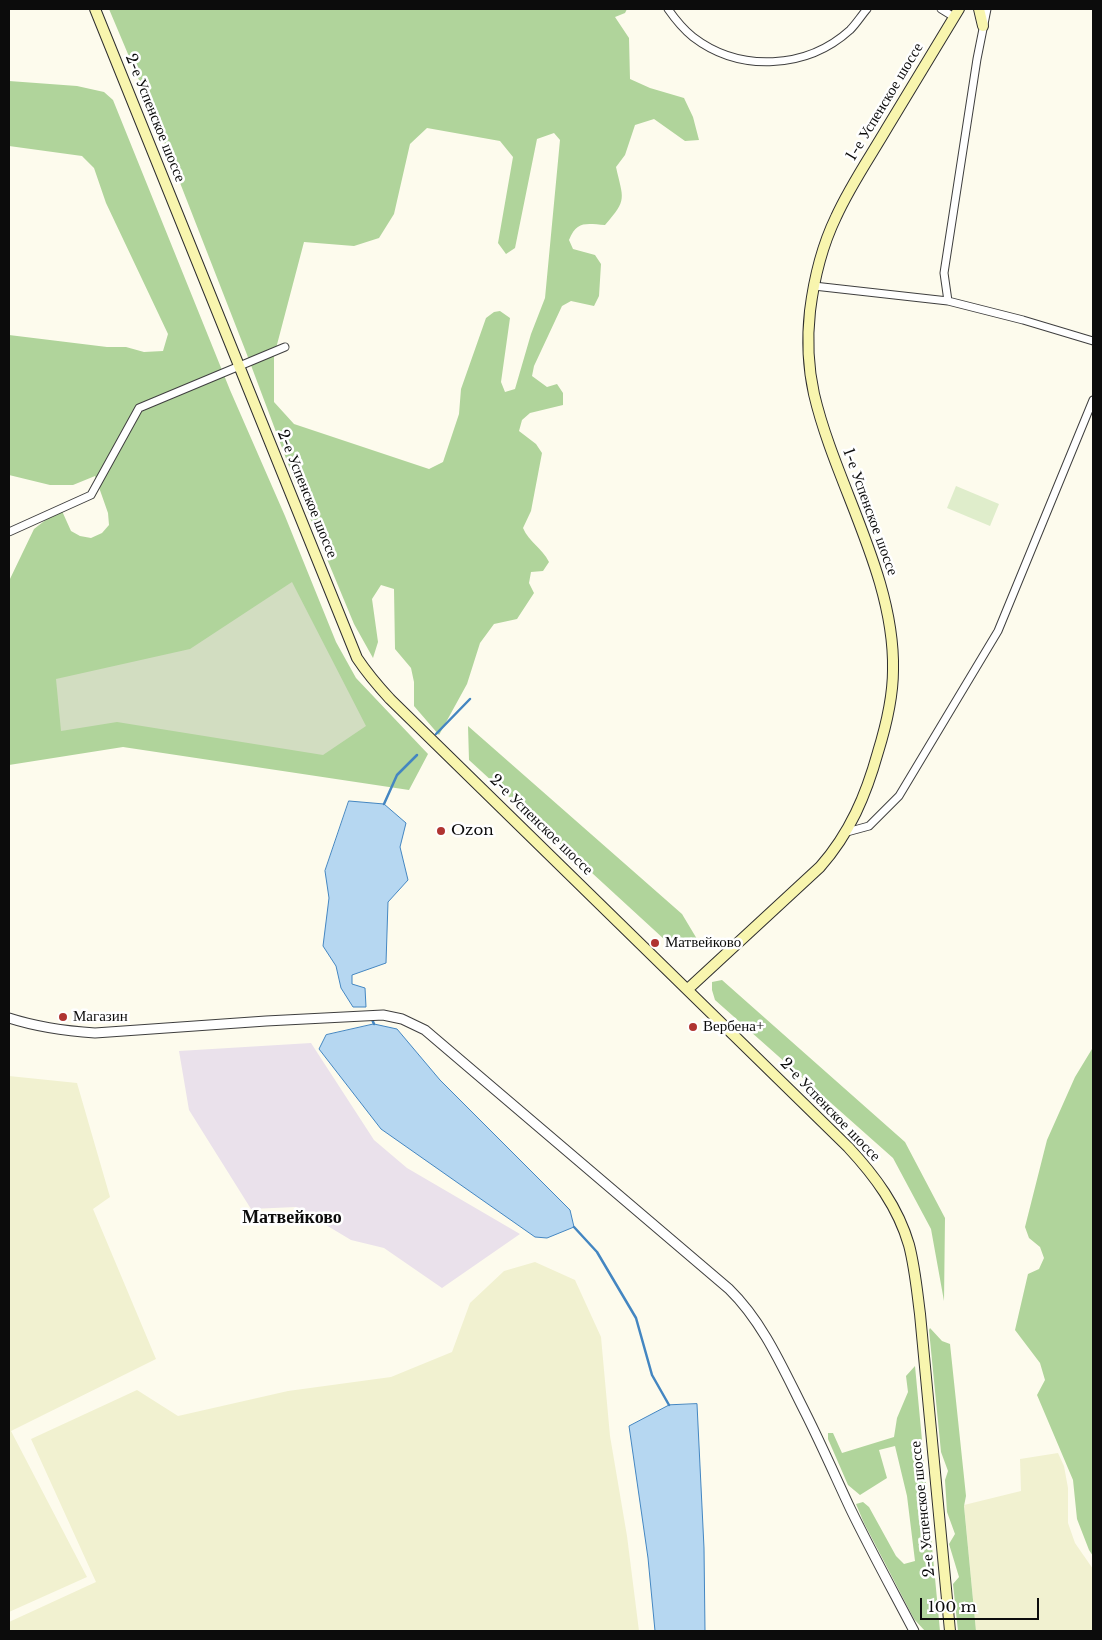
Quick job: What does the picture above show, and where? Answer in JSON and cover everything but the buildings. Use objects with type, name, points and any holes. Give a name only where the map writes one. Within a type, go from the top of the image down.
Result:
[{"type":"main road","name":"2-е Успенское шоссе","points":[[95,9],[358,658],[366,672],[396,705],[813,1110],[854,1153],[886,1193],[902,1227],[914,1268],[950,1631]]},
{"type":"main road","points":[[979,9],[983,26]]},
{"type":"main road","name":"1-е Успенское шоссе","points":[[688,989],[820,867],[836,849],[847,832],[872,772],[881,742],[894,671],[892,640],[886,604],[871,557],[826,435],[814,394],[809,360],[810,311],[820,260],[836,217],[863,168],[958,11]]},
{"type":"street","points":[[668,9],[678,24],[694,38],[713,50],[736,59],[758,62],[781,62],[805,56],[829,45],[850,29],[866,9]]},
{"type":"street","points":[[941,9],[958,11]]},
{"type":"street","points":[[948,301],[944,273],[977,59],[987,9]]},
{"type":"street","points":[[814,286],[948,301],[1093,340]]},
{"type":"street","points":[[9,532],[91,495],[139,408],[284,347]]},
{"type":"street","points":[[847,832],[869,826],[899,796],[998,631],[1093,400]]},
{"type":"street","points":[[9,1018],[40,1027],[72,1032],[95,1033],[383,1015],[409,1022],[432,1035],[722,1283],[744,1304],[763,1333],[790,1384],[852,1511],[914,1631]]},
{"type":"shaded area","points":[[311,1043],[374,1140],[407,1168],[520,1234],[442,1288],[384,1248],[351,1240],[296,1207],[251,1209],[189,1110],[179,1051]]},
{"type":"green space","points":[[109,9],[627,9],[625,13],[615,17],[629,38],[630,79],[650,88],[684,98],[693,117],[699,140],[685,141],[654,119],[635,125],[625,155],[616,167],[622,193],[620,204],[605,225],[588,224],[579,226],[575,229],[569,240],[573,249],[595,255],[601,264],[599,296],[594,306],[571,301],[562,306],[534,366],[532,376],[547,387],[557,384],[563,393],[563,405],[530,413],[522,420],[519,431],[536,444],[542,453],[531,511],[523,528],[549,562],[543,571],[531,572],[529,583],[534,593],[517,619],[494,624],[480,643],[467,684],[439,735],[414,706],[414,682],[411,668],[395,649],[394,589],[381,585],[372,599],[378,642],[373,658],[354,624],[293,477],[152,111]],"holes":[[[427,128],[500,141],[513,157],[498,243],[506,254],[515,248],[537,139],[554,133],[560,140],[545,298],[531,334],[515,389],[505,392],[501,382],[510,318],[500,311],[494,312],[486,318],[461,389],[459,414],[443,462],[429,469],[294,424],[274,402],[274,356],[304,242],[354,246],[379,238],[394,214],[410,144]]]},
{"type":"green space","points":[[9,81],[77,86],[104,92],[113,100],[230,390],[285,516],[336,642],[356,678],[428,754],[409,790],[123,747],[9,765],[9,581],[34,529],[52,515],[62,511],[71,531],[80,536],[91,538],[102,533],[109,525],[108,513],[95,476],[73,485],[50,485],[9,475],[9,335],[107,347],[126,347],[144,352],[163,351],[168,334],[106,203],[94,168],[82,156],[9,146]]},
{"type":"green space","points":[[956,486],[999,504],[990,526],[947,508]]},
{"type":"green space","points":[[292,582],[366,726],[323,755],[117,722],[61,731],[56,679],[190,649]]},
{"type":"green space","points":[[468,726],[682,914],[700,944],[665,940],[469,760]]},
{"type":"green space","points":[[722,980],[905,1142],[945,1218],[944,1301],[931,1229],[893,1158],[715,1000],[712,982]]},
{"type":"green space","points":[[1092,1049],[1093,1556],[1077,1519],[1073,1480],[1037,1395],[1045,1380],[1040,1363],[1015,1330],[1028,1274],[1039,1269],[1044,1258],[1040,1247],[1029,1238],[1025,1227],[1047,1140],[1075,1077]]},
{"type":"green space","points":[[9,1076],[77,1083],[110,1197],[93,1209],[156,1359],[11,1431],[87,1577],[9,1612]]},
{"type":"green space","points":[[535,1262],[575,1280],[601,1337],[610,1436],[627,1536],[639,1631],[9,1631],[9,1622],[96,1582],[31,1439],[137,1390],[178,1416],[288,1391],[391,1377],[452,1352],[470,1303],[504,1271]]},
{"type":"green space","points":[[930,1328],[942,1341],[950,1344],[966,1496],[964,1506],[976,1631],[958,1631],[953,1584],[959,1577],[949,1544],[955,1534],[947,1512],[945,1480],[948,1471],[941,1452]]},
{"type":"green space","points":[[915,1366],[940,1631],[925,1631],[914,1619],[856,1504],[863,1502],[869,1507],[896,1556],[904,1564],[915,1561],[907,1496],[895,1446],[879,1450],[887,1478],[860,1495],[848,1485],[828,1439],[828,1433],[833,1433],[842,1453],[894,1437],[897,1418],[908,1392],[906,1376]]},
{"type":"green space","points":[[1058,1453],[1064,1466],[1068,1488],[1068,1523],[1075,1543],[1093,1569],[1093,1631],[976,1631],[964,1505],[1021,1491],[1020,1459]]},
{"type":"water","points":[[349,801],[384,804],[406,823],[400,847],[408,880],[388,902],[386,963],[352,975],[352,984],[365,988],[366,1007],[353,1007],[341,988],[336,966],[323,946],[329,898],[325,871]]},
{"type":"water","points":[[374,1024],[397,1029],[440,1080],[570,1210],[574,1227],[547,1238],[535,1237],[381,1129],[319,1049],[326,1035]]},
{"type":"water","points":[[697,1404],[704,1548],[705,1631],[655,1631],[648,1558],[629,1426],[669,1405]]},
{"type":"waterway","points":[[436,734],[470,699]]},
{"type":"waterway","points":[[384,804],[397,775],[417,755]]},
{"type":"waterway","points":[[371,1017],[374,1024]]},
{"type":"waterway","points":[[574,1227],[597,1252],[636,1318],[652,1375],[669,1405]]},
{"type":"place","name":"Ozon","points":[[441,831]]},
{"type":"place","name":"Матвейково","points":[[655,943]]},
{"type":"place","name":"Магазин","points":[[63,1017]]},
{"type":"place","name":"Вербена+","points":[[693,1027]]},
{"type":"district","name":"Матвейково","points":[[292,1218]]}]
